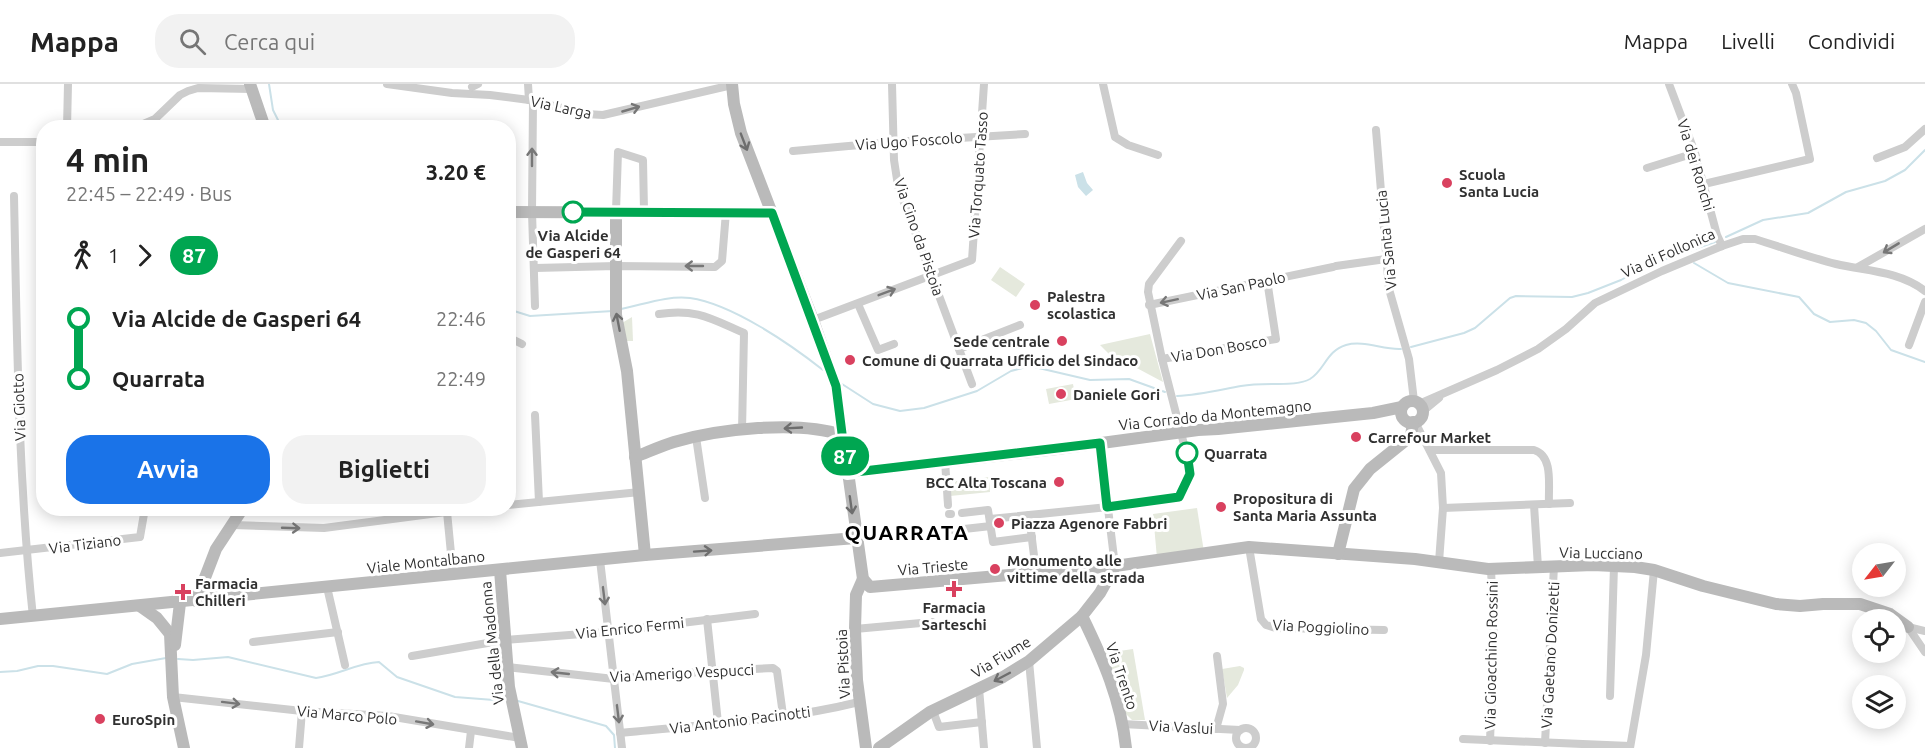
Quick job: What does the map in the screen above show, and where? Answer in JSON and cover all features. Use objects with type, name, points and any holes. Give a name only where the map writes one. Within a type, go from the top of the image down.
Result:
[{"type":"street","points":[[67,120],[68,84]]},
{"type":"street","name":"Via Larga","points":[[387,84],[473,87],[586,114],[603,115],[732,85]]},
{"type":"street","points":[[528,84],[531,100],[535,306]]},
{"type":"street","name":"Via Cino da Pistoia","points":[[892,84],[893,142],[898,186],[972,384]]},
{"type":"street","name":"Via Torquato Tasso","points":[[932,275],[972,260],[984,84]]},
{"type":"street","points":[[1103,84],[1115,137],[1128,145],[1158,155]]},
{"type":"street","name":"Via dei Ronchi","points":[[1669,84],[1695,153],[1722,246]]},
{"type":"street","points":[[1704,183],[1810,159],[1793,84]]},
{"type":"street","points":[[732,85],[741,133],[836,386],[862,579]]},
{"type":"street","points":[[152,120],[180,95],[188,91],[198,88],[233,86],[251,87],[262,120]]},
{"type":"street","points":[[1877,158],[1905,147],[1925,129]]},
{"type":"street","name":"Via Santa Lucia","points":[[1376,130],[1386,259],[1391,295],[1409,358],[1411,412],[1441,473],[1443,508],[1439,562]]},
{"type":"street","name":"Via Ugo Foscolo","points":[[793,151],[1025,134]]},
{"type":"street","points":[[0,142],[36,142]]},
{"type":"street","points":[[644,211],[643,160],[618,152],[616,315],[627,371],[645,555]]},
{"type":"street","points":[[1647,168],[1695,153]]},
{"type":"street","name":"Via Giotto","points":[[14,196],[17,391],[26,551],[33,617]]},
{"type":"street","points":[[516,212],[772,213]]},
{"type":"street","points":[[535,268],[715,267],[722,261],[726,212]]},
{"type":"street","points":[[1857,268],[1925,229]]},
{"type":"street","name":"Via di Follonica","points":[[1411,412],[1443,394],[1538,349],[1566,329],[1595,303],[1662,271],[1743,239],[1755,239],[1835,263],[1900,277],[1911,281],[1925,291]]},
{"type":"street","points":[[964,529],[1029,515],[1179,497],[1190,474],[1182,433],[1149,305],[1148,292],[1149,284],[1181,241]]},
{"type":"street","name":"Via San Paolo","points":[[1149,305],[1334,266],[1386,259]]},
{"type":"street","points":[[813,320],[932,275]]},
{"type":"street","name":"Via Don Bosco","points":[[1162,359],[1276,339],[1267,280]]},
{"type":"street","points":[[1909,345],[1925,302]]},
{"type":"street","points":[[858,303],[878,350],[894,344]]},
{"type":"street","points":[[659,314],[694,312],[744,333],[742,430]]},
{"type":"street","points":[[958,349],[1020,325]]},
{"type":"street","points":[[516,341],[522,344]]},
{"type":"street","points":[[1338,554],[1354,489],[1365,474],[1400,443],[1405,435],[1411,412]]},
{"type":"street","name":"Via Corrado da Montemagno","points":[[847,473],[1198,430],[1373,413],[1411,412]]},
{"type":"street","points":[[535,415],[539,502]]},
{"type":"street","points":[[635,458],[672,442],[742,430],[806,428],[824,429],[842,435]]},
{"type":"street","points":[[696,437],[705,498]]},
{"type":"street","points":[[1100,443],[1115,566]]},
{"type":"street","points":[[1430,450],[1534,450],[1540,452],[1547,461],[1549,504]]},
{"type":"street","points":[[945,461],[950,511]]},
{"type":"street","points":[[516,504],[639,492]]},
{"type":"street","points":[[1443,508],[1570,503]]},
{"type":"street","points":[[1534,505],[1538,567]]},
{"type":"street","points":[[962,513],[988,510],[993,542],[1032,537]]},
{"type":"street","points":[[1029,515],[1036,572]]},
{"type":"street","name":"Via Tiziano","points":[[0,553],[140,537],[144,516]]},
{"type":"street","points":[[196,601],[216,549],[238,516]]},
{"type":"street","points":[[233,525],[324,528],[391,516]]},
{"type":"street","points":[[447,516],[453,574]]},
{"type":"street","name":"Viale Montalbano","points":[[0,619],[180,603],[645,555],[856,538]]},
{"type":"street","name":"Via Trieste","points":[[862,579],[868,586],[877,588],[1115,566],[1249,547],[1338,554]]},
{"type":"street","name":"Via Poggiolino","points":[[1249,547],[1261,619],[1266,625],[1276,628],[1310,630],[1384,630]]},
{"type":"street","name":"Via Lucciano","points":[[1338,554],[1439,562],[1491,569],[1614,566],[1654,570],[1703,586],[1776,604],[1800,606],[1860,604],[1890,614],[1908,627],[1925,631]]},
{"type":"street","points":[[600,560],[622,748]]},
{"type":"street","name":"Via Fiume","points":[[879,748],[933,711],[1029,661],[1082,616],[1100,593],[1115,566]]},
{"type":"street","name":"Via Gaetano Donizetti","points":[[1545,744],[1554,566]]},
{"type":"street","points":[[1610,696],[1614,566]]},
{"type":"street","name":"Via Gioacchino Rossini","points":[[1490,741],[1494,636],[1491,569]]},
{"type":"street","name":"Via della Madonna","points":[[500,570],[508,687],[521,743]]},
{"type":"street","points":[[1463,739],[1630,747],[1646,656],[1654,570]]},
{"type":"street","name":"Via Pistoia","points":[[862,579],[856,596],[855,629],[859,702],[866,748]]},
{"type":"street","points":[[327,587],[345,665]]},
{"type":"street","points":[[180,603],[173,613],[170,634],[173,697],[184,748]]},
{"type":"street","points":[[172,654],[178,630],[180,603]]},
{"type":"street","points":[[140,606],[157,618],[170,634]]},
{"type":"street","name":"Via Enrico Fermi","points":[[412,656],[505,640],[608,632],[755,614]]},
{"type":"street","name":"Via Trento","points":[[1082,616],[1108,671],[1126,748]]},
{"type":"street","points":[[708,619],[718,723]]},
{"type":"street","points":[[855,629],[932,622]]},
{"type":"street","points":[[1908,627],[1925,652]]},
{"type":"street","points":[[253,642],[338,632]]},
{"type":"street","points":[[1216,729],[1223,704],[1217,656]]},
{"type":"street","points":[[1029,661],[1038,748]]},
{"type":"street","name":"Via Amerigo Vespucci","points":[[507,667],[614,679],[773,668],[777,671],[783,715]]},
{"type":"street","points":[[979,688],[984,748]]},
{"type":"street","name":"Via Marco Polo","points":[[173,697],[302,711],[388,716],[471,731],[521,743]]},
{"type":"street","name":"Via Antonio Pacinotti","points":[[620,733],[783,715],[835,708],[859,702]]},
{"type":"street","points":[[299,748],[302,711]]},
{"type":"street","points":[[933,711],[939,726],[982,722]]},
{"type":"street","name":"Via Vaslui","points":[[1122,724],[1240,730]]},
{"type":"street","points":[[1249,729],[1255,735],[1252,745],[1244,748],[1237,741],[1237,734],[1240,730],[1249,729]]},
{"type":"street","points":[[469,748],[471,731]]},
{"type":"shaded area","points":[[1000,267],[1025,284],[1016,297],[991,280]]},
{"type":"shaded area","points":[[632,317],[633,341],[626,341],[622,323]]},
{"type":"shaded area","points":[[1150,334],[1163,382],[1133,366],[1121,366],[1100,345]]},
{"type":"shaded area","name":"Daniele Gori","points":[[1073,384],[1076,399],[1049,404],[1046,389]]},
{"type":"shaded area","points":[[989,477],[990,492],[950,496],[949,482]]},
{"type":"shaded area","points":[[1197,508],[1204,552],[1157,558],[1153,514]]},
{"type":"shaded area","points":[[1133,649],[1145,720],[1132,720],[1125,713],[1106,653]]},
{"type":"shaded area","points":[[1240,666],[1244,670],[1238,685],[1227,698],[1222,669]]},
{"type":"water","points":[[1083,172],[1087,183],[1093,190],[1086,196],[1078,187],[1075,175]]},
{"type":"waterway","points":[[269,84],[273,110],[278,120]]},
{"type":"waterway","points":[[1726,237],[1763,220],[1808,213],[1846,192],[1885,181],[1905,170],[1925,150]]},
{"type":"waterway","points":[[1411,347],[1475,328],[1510,298],[1516,296],[1572,297],[1588,293],[1621,280],[1648,265],[1715,242]]},
{"type":"waterway","points":[[1694,263],[1728,283],[1799,297],[1814,314],[1830,322],[1854,320],[1866,323],[1876,331],[1891,350],[1925,362]]},
{"type":"waterway","points":[[621,309],[682,297],[706,302],[724,308],[760,326],[823,370]]},
{"type":"waterway","points":[[516,312],[530,316],[613,311]]},
{"type":"waterway","points":[[1177,396],[1246,385],[1303,382],[1315,375],[1334,352],[1346,345],[1360,344],[1401,349]]},
{"type":"waterway","points":[[842,384],[873,404],[900,411],[924,408],[977,391],[1011,371],[1030,366],[1090,380],[1129,379],[1165,392]]},
{"type":"waterway","points":[[178,659],[228,657],[316,678],[363,664],[379,662],[397,677],[455,697],[507,701]]},
{"type":"waterway","points":[[0,672],[53,666],[107,674],[132,664],[166,658]]},
{"type":"waterway","points":[[518,701],[606,726],[614,735],[615,748]]},
{"type":"bus line","name":"87","points":[[573,212],[772,213],[836,386],[847,473],[1100,443],[1107,507],[1179,497],[1190,474],[1187,453]]},
{"type":"place","name":"Scuola Santa Lucia","points":[[1447,183]]},
{"type":"place","name":"Via Alcide de Gasperi 64","points":[[573,212]]},
{"type":"place","name":"Palestra scolastica","points":[[1035,305]]},
{"type":"place","name":"Sede centrale","points":[[1062,341]]},
{"type":"place","name":"Comune di Quarrata Ufficio del Sindaco","points":[[850,360]]},
{"type":"place","name":"Daniele Gori","points":[[1061,394]]},
{"type":"place","name":"Carrefour Market","points":[[1356,437]]},
{"type":"place","name":"Quarrata","points":[[1187,453]]},
{"type":"place","name":"BCC Alta Toscana","points":[[1059,482]]},
{"type":"place","name":"Propositura di Santa Maria Assunta","points":[[1221,507]]},
{"type":"place","name":"Piazza Agenore Fabbri","points":[[999,523]]},
{"type":"place","name":"Monumento alle vittime della strada","points":[[995,569]]},
{"type":"place","name":"Farmacia Sarteschi","points":[[954,589]]},
{"type":"place","name":"Farmacia Chilleri","points":[[183,592]]},
{"type":"place","name":"EuroSpin","points":[[100,719]]},
{"type":"district","name":"QUARRATA","points":[[907,532]]}]
